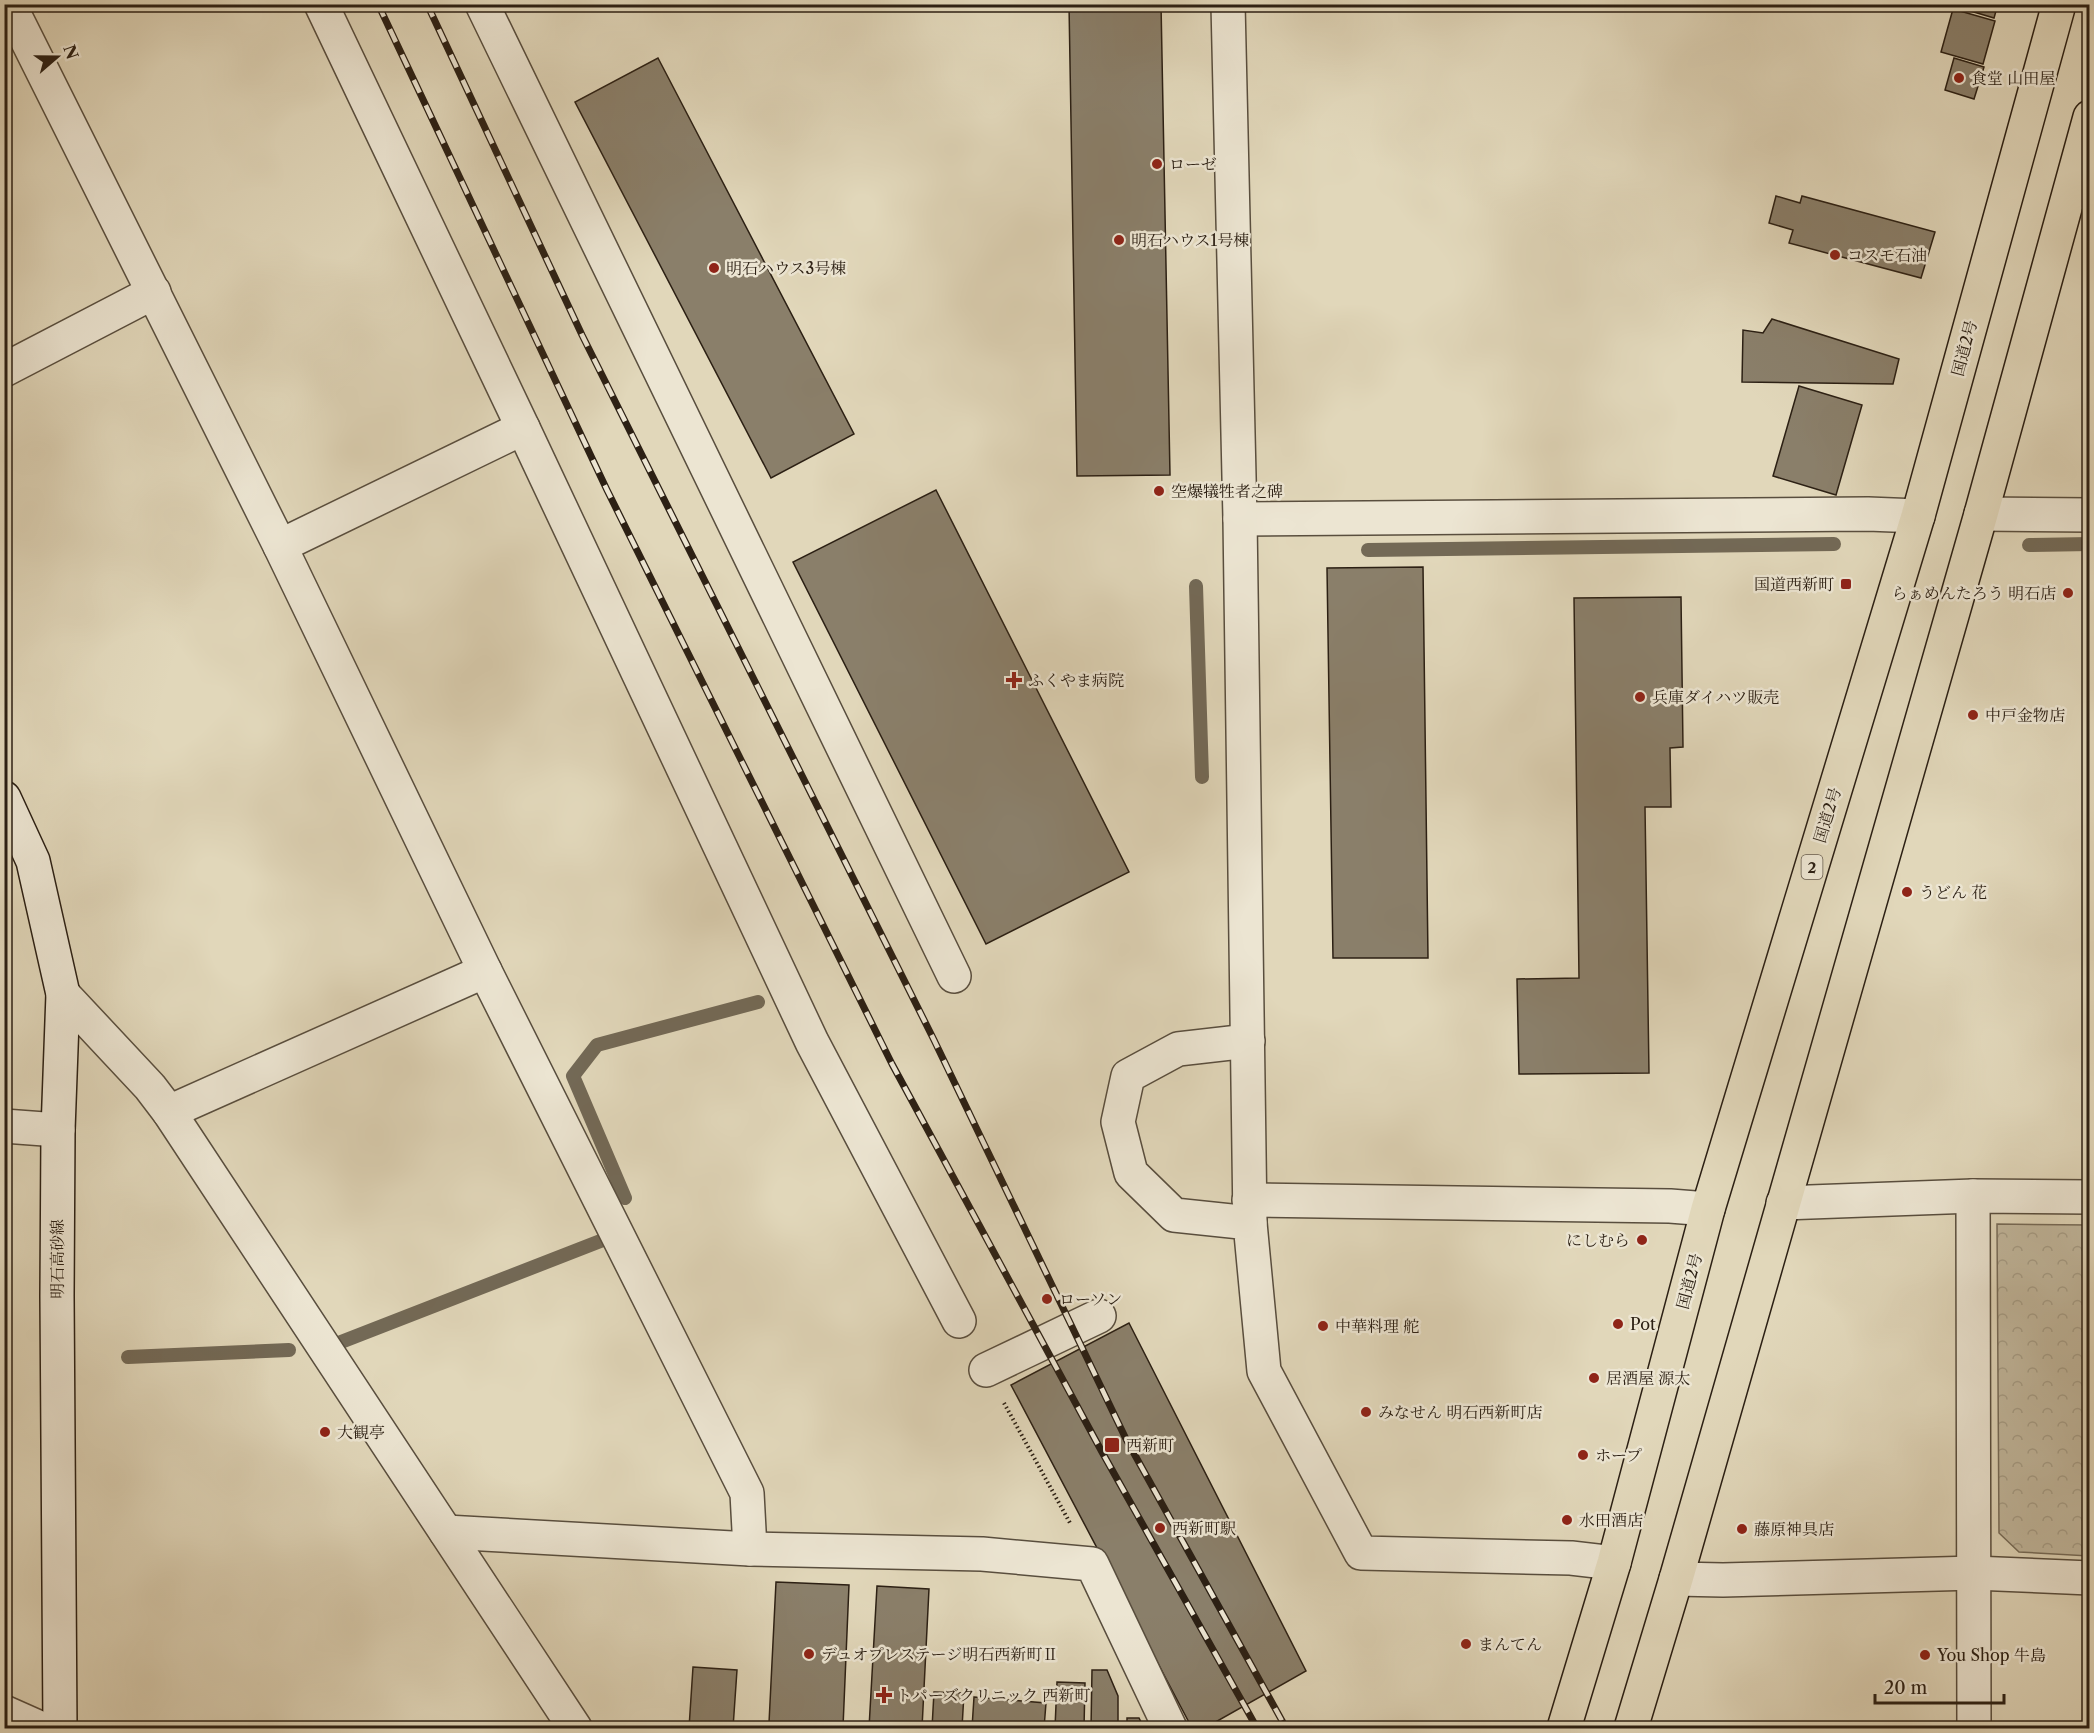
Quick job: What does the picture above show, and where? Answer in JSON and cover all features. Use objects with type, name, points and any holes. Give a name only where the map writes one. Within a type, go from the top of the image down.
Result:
[{"type":"highway","name":"国道2号","points":[[1564,1728],[1614,1563],[1708,1209],[1917,516],[2059,4]]},
{"type":"highway","points":[[1631,1728],[1676,1579],[1982,514],[2090,117]]},
{"type":"street","points":[[9,4],[280,546],[485,971],[747,1493],[750,1550]]},
{"type":"street","points":[[321,4],[812,1042],[959,1321]]},
{"type":"street","points":[[482,4],[954,976]]},
{"type":"street","points":[[1228,4],[1250,1212],[1264,1371],[1361,1553],[1571,1558],[1614,1563]]},
{"type":"street","points":[[4,370],[153,292]]},
{"type":"street","points":[[280,546],[523,428]]},
{"type":"street","points":[[1239,519],[1856,514],[1917,516]]},
{"type":"street","points":[[1982,514],[2090,515]]},
{"type":"street","name":"明石高砂線","points":[[4,798],[33,861],[63,994],[58,1130],[60,1728]]},
{"type":"street","points":[[169,1112],[485,971]]},
{"type":"street","points":[[63,994],[150,1087],[169,1112],[575,1728]]},
{"type":"street","points":[[1248,1041],[1178,1049],[1128,1076],[1118,1122],[1131,1173],[1174,1215],[1670,1206],[1708,1209]]},
{"type":"street","points":[[4,1126],[58,1130]]},
{"type":"street","points":[[1973,1196],[1974,1728]]},
{"type":"street","points":[[1784,1203],[1973,1196],[2090,1197]]},
{"type":"street","points":[[986,1370],[1069,1342],[1100,1316]]},
{"type":"street","points":[[446,1532],[750,1550],[982,1554],[1092,1564],[1170,1728]]},
{"type":"street","points":[[1676,1579],[1723,1580],[1974,1573],[2090,1578]]},
{"type":"street","points":[[4,1712],[40,1728]]},
{"type":"path","points":[[986,1370],[1092,1564]]},
{"type":"green space","points":[[1997,1224],[2089,1225],[2089,1556],[2019,1552],[1999,1533]]},
{"type":"building","name":"明石ハウス1号棟","points":[[1069,4],[1161,4],[1170,475],[1077,476]]},
{"type":"building","points":[[1947,4],[1998,4],[1994,18]]},
{"type":"building","points":[[1953,9],[1995,21],[1983,64],[1941,52]]},
{"type":"building","name":"明石ハウス3号棟","points":[[658,58],[854,434],[771,478],[575,102]]},
{"type":"building","points":[[1954,58],[1984,67],[1974,99],[1945,90]]},
{"type":"building","points":[[1776,196],[1800,203],[1802,196],[1935,232],[1921,278],[1789,243],[1793,230],[1769,223]]},
{"type":"building","points":[[1772,319],[1899,359],[1893,384],[1742,382],[1743,330],[1763,333]]},
{"type":"building","points":[[1799,386],[1862,405],[1836,495],[1773,476]]},
{"type":"building","points":[[936,490],[1129,872],[986,944],[793,562]]},
{"type":"building","points":[[1423,567],[1428,958],[1333,958],[1327,568]]},
{"type":"building","points":[[1681,597],[1683,747],[1670,748],[1671,807],[1645,807],[1649,1073],[1519,1074],[1517,979],[1579,978],[1574,598]]},
{"type":"building","name":"西新町駅","points":[[1129,1323],[1306,1671],[1205,1728],[1192,1728],[1011,1385]]},
{"type":"building","name":"デュオプレステージ明石西新町Ⅱ","points":[[776,1582],[849,1585],[843,1727],[769,1723]]},
{"type":"building","points":[[877,1586],[929,1589],[922,1728],[869,1728]]},
{"type":"building","points":[[693,1667],[737,1670],[733,1728],[689,1728]]},
{"type":"building","points":[[1092,1670],[1107,1670],[1118,1696],[1118,1728],[1091,1728]]},
{"type":"building","points":[[1057,1682],[1085,1683],[1084,1728],[1055,1728]]},
{"type":"building","points":[[934,1692],[964,1693],[962,1728],[932,1728]]},
{"type":"building","points":[[974,1697],[1046,1703],[1044,1728],[972,1728]]},
{"type":"building","points":[[1127,1718],[1139,1718],[1144,1728],[1127,1728]]},
{"type":"waterway","points":[[1368,550],[1834,544]]},
{"type":"waterway","points":[[2029,545],[2090,544]]},
{"type":"waterway","points":[[1196,586],[1202,777]]},
{"type":"waterway","points":[[625,1198],[573,1076],[597,1045],[758,1002]]},
{"type":"waterway","points":[[341,1342],[603,1240]]},
{"type":"waterway","points":[[128,1357],[289,1350]]},
{"type":"railway","points":[[378,4],[607,490],[892,1064],[1102,1452],[1257,1728]]},
{"type":"railway","points":[[427,4],[582,335],[934,1040],[1126,1439],[1286,1728]]},
{"type":"place","name":"食堂 山田屋","points":[[1959,78]]},
{"type":"place","name":"ローゼ","points":[[1157,164]]},
{"type":"place","name":"明石ハウス1号棟","points":[[1119,240]]},
{"type":"place","name":"コスモ石油","points":[[1835,255]]},
{"type":"place","name":"明石ハウス3号棟","points":[[714,268]]},
{"type":"place","name":"空爆犠牲者之碑","points":[[1159,491]]},
{"type":"place","name":"国道西新町","points":[[1846,584]]},
{"type":"place","name":"らぁめんたろう 明石店","points":[[2068,593]]},
{"type":"place","name":"ふくやま病院","points":[[1014,680]]},
{"type":"place","name":"兵庫ダイハツ販売","points":[[1640,697]]},
{"type":"place","name":"中戸金物店","points":[[1973,715]]},
{"type":"place","name":"うどん 花","points":[[1907,892]]},
{"type":"place","name":"にしむら","points":[[1642,1240]]},
{"type":"place","name":"ローソン","points":[[1047,1299]]},
{"type":"place","name":"Pot","points":[[1618,1324]]},
{"type":"place","name":"中華料理 舵","points":[[1323,1326]]},
{"type":"place","name":"居酒屋 源太","points":[[1594,1378]]},
{"type":"place","name":"みなせん 明石西新町店","points":[[1366,1412]]},
{"type":"place","name":"大観亭","points":[[325,1432]]},
{"type":"place","name":"西新町","points":[[1112,1445]]},
{"type":"place","name":"ホープ","points":[[1583,1455]]},
{"type":"place","name":"水田酒店","points":[[1567,1520]]},
{"type":"place","name":"西新町駅","points":[[1160,1528]]},
{"type":"place","name":"藤原神具店","points":[[1742,1529]]},
{"type":"place","name":"まんてん","points":[[1466,1644]]},
{"type":"place","name":"デュオプレステージ明石西新町Ⅱ","points":[[809,1654]]},
{"type":"place","name":"You Shop 牛島","points":[[1925,1655]]},
{"type":"place","name":"トパーズクリニック 西新町","points":[[884,1695]]}]
